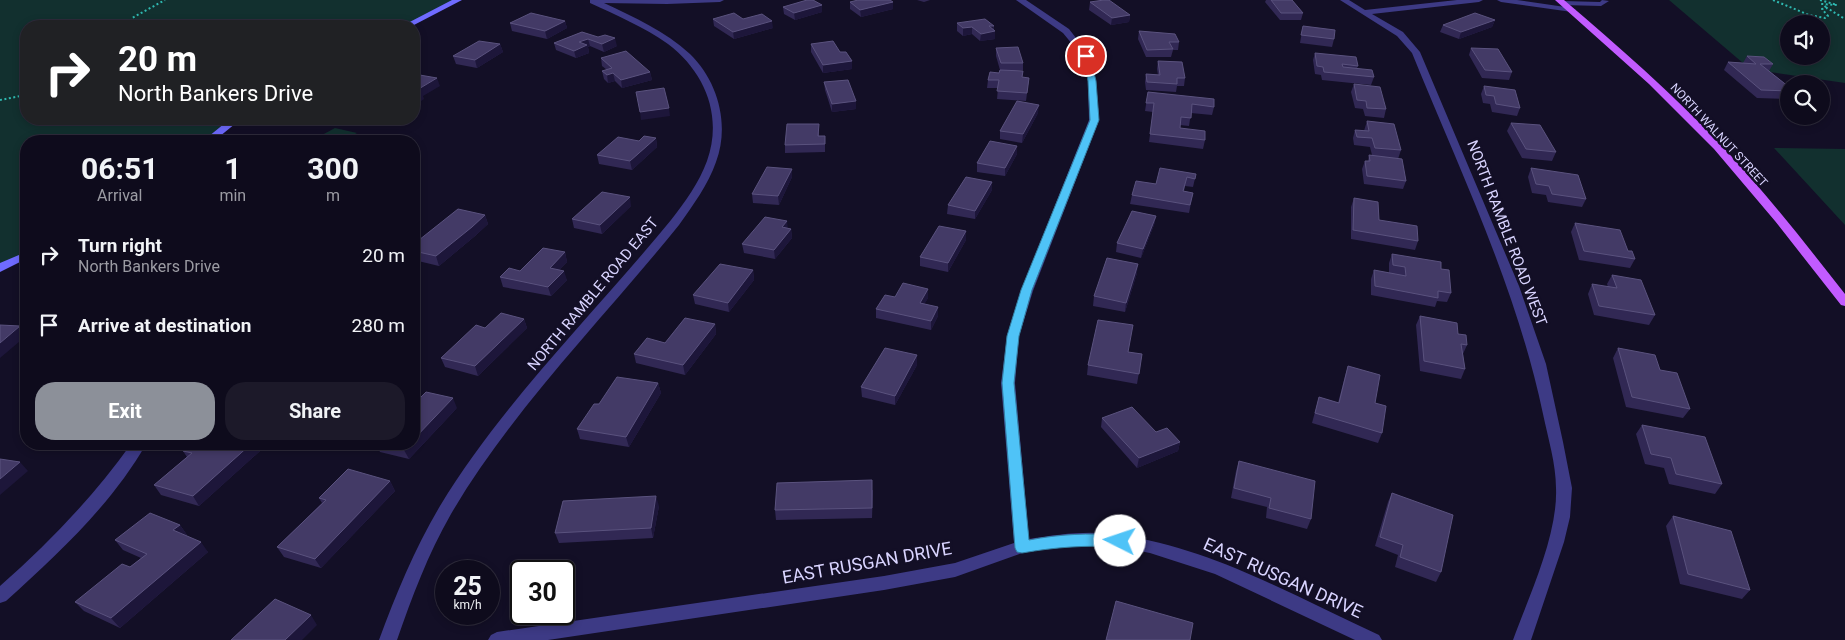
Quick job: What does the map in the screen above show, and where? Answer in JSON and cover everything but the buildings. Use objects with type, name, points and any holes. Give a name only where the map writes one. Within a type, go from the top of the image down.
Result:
[{"type":"main road","name":"NORTH WALNUT STREET","points":[[1561,1],[1655,85],[1703,133],[1743,176],[1845,302]]},
{"type":"street","points":[[418,20],[458,0]]},
{"type":"street","points":[[590,0],[632,2],[720,0]]},
{"type":"street","name":"NORTH RAMBLE ROAD EAST","points":[[388,640],[413,572],[448,505],[471,470],[529,394],[579,338],[694,198],[711,165],[717,132],[716,110],[703,76],[694,63],[668,40],[650,28],[590,0]]},
{"type":"street","points":[[1020,0],[1066,31],[1086,56],[1092,81],[1094,120],[1026,290],[1013,336],[1008,383],[1022,548]]},
{"type":"street","name":"NORTH RAMBLE ROAD WEST","points":[[1344,0],[1400,34],[1416,52],[1513,286],[1538,364],[1556,442],[1564,488],[1562,517],[1556,542],[1522,640]]},
{"type":"street","points":[[1364,12],[1479,0]]},
{"type":"street","points":[[1501,0],[1572,10]]},
{"type":"street","points":[[216,135],[228,125]]},
{"type":"street","points":[[0,268],[20,258]]},
{"type":"street","points":[[0,596],[30,570],[90,508],[117,476],[135,450]]},
{"type":"street","name":"EAST RUSGAN DRIVE","points":[[497,640],[884,583],[955,570],[1022,548],[1056,541],[1087,539],[1120,541],[1150,547],[1220,568],[1374,640]]},
{"type":"lane","points":[[1561,1],[1601,4],[1605,0]]},
{"type":"path","points":[[132,20],[132,18],[165,0]]},
{"type":"path","points":[[1773,0],[1809,15],[1825,18],[1828,16],[1822,9],[1827,8]]},
{"type":"path","points":[[1820,0],[1837,5],[1822,4],[1845,19]]},
{"type":"path","points":[[0,100],[20,96]]},
{"type":"green space","points":[[0,0],[458,0],[418,20],[20,20],[20,125],[228,125],[216,135],[20,135],[20,258],[0,268]]},
{"type":"green space","points":[[1669,0],[1845,0],[1845,83],[1830,81],[1830,75],[1791,75],[1750,69]]},
{"type":"green space","points":[[335,128],[357,133],[353,135],[322,135]]},
{"type":"green space","points":[[1774,148],[1845,149],[1845,225]]},
{"type":"route","points":[[1086,56],[1094,93],[1094,120],[1026,290],[1013,336],[1008,383],[1022,548],[1056,541],[1087,539],[1120,541]]}]
